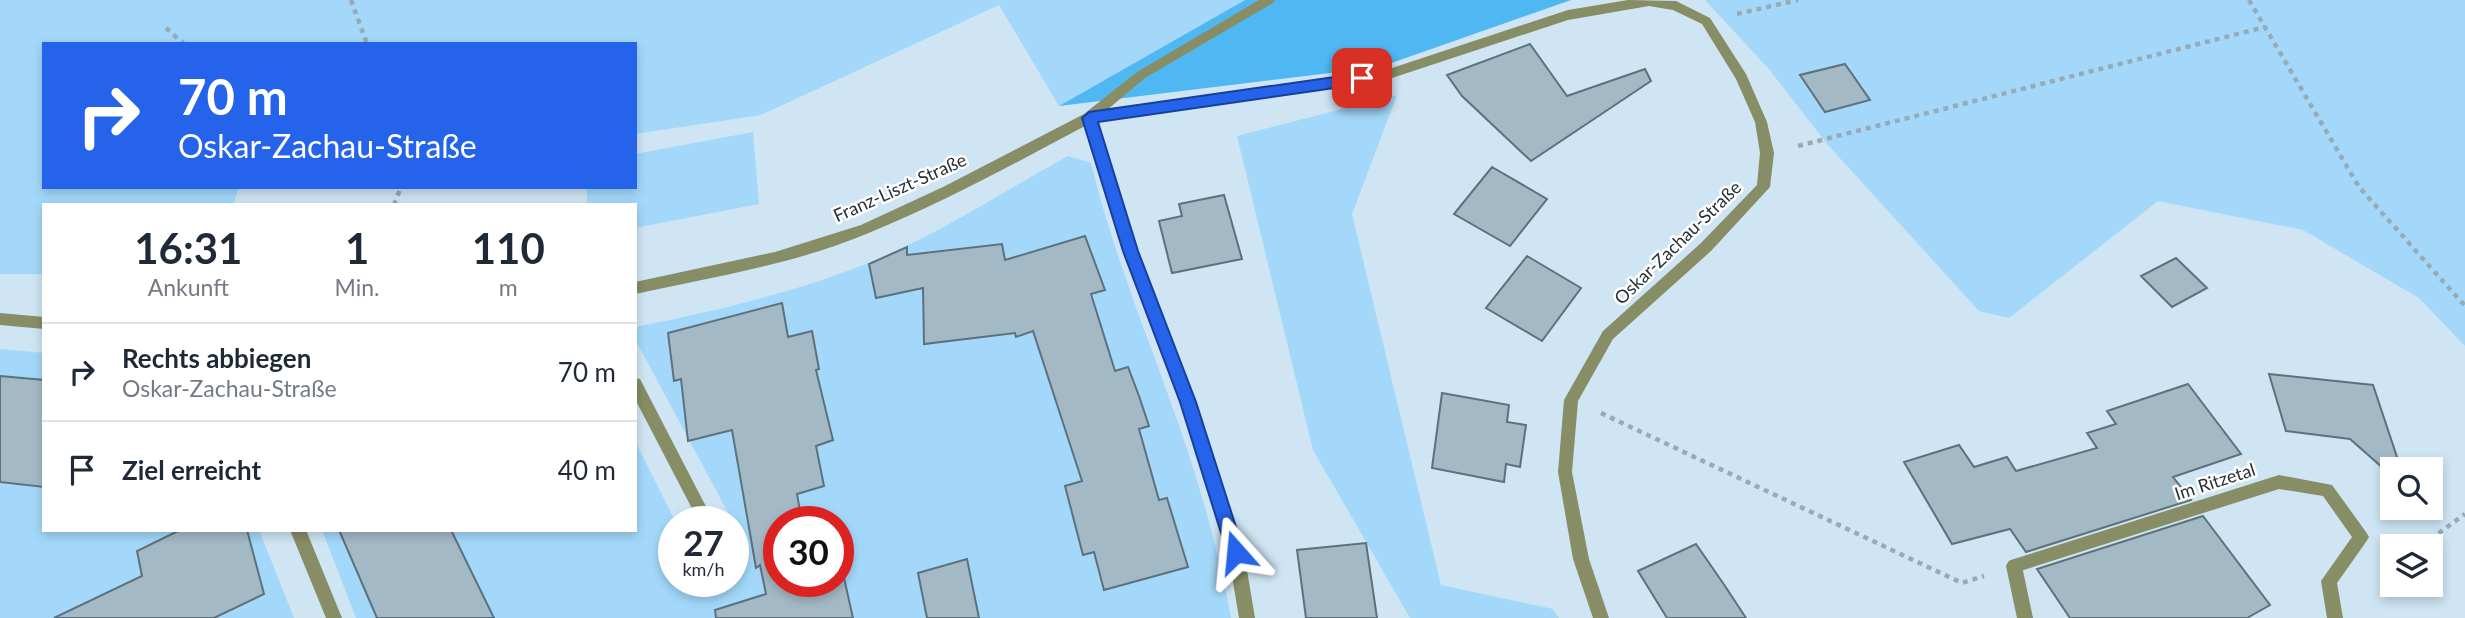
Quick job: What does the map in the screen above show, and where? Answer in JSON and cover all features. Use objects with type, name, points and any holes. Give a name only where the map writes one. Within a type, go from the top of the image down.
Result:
[{"type":"street","points":[[1089,118],[1141,75],[1269,0]]},
{"type":"street","points":[[1089,118],[1389,74],[1568,15],[1649,1],[1675,6],[1706,21]]},
{"type":"street","name":"Oskar-Zachau-Straße","points":[[1601,618],[1581,559],[1565,472],[1571,400],[1608,335],[1706,247],[1763,187],[1767,153],[1761,122],[1742,77],[1706,21]]},
{"type":"street","points":[[1089,118],[1130,251],[1188,402],[1224,514],[1236,552],[1247,618]]},
{"type":"street","name":"Franz-Liszt-Straße","points":[[637,288],[775,258],[865,229],[948,191],[1089,118]]},
{"type":"street","points":[[0,319],[42,323]]},
{"type":"street","points":[[637,388],[699,506]]},
{"type":"street","name":"Im Ritzetal","points":[[2014,566],[2279,482],[2327,491],[2361,537]]},
{"type":"street","points":[[299,532],[334,618]]},
{"type":"street","points":[[2335,618],[2329,581],[2361,537]]},
{"type":"street","points":[[2014,566],[2025,618]]},
{"type":"path","points":[[351,0],[366,42]]},
{"type":"path","points":[[1706,21],[1798,0]]},
{"type":"path","points":[[2249,0],[2359,187],[2465,306]]},
{"type":"path","points":[[1767,153],[2265,27]]},
{"type":"path","points":[[166,28],[182,42]]},
{"type":"path","points":[[1571,400],[1962,583],[2014,566]]},
{"type":"path","points":[[2361,537],[2432,538],[2465,514]]},
{"type":"shaded area","points":[[0,0],[1245,0],[1059,106],[999,5],[761,115],[637,134],[637,42],[42,42],[42,189],[238,189],[234,203],[42,203],[42,274],[0,274]]},
{"type":"shaded area","points":[[1245,0],[1571,0],[1380,67],[1059,106]]},
{"type":"shaded area","points":[[1705,0],[2465,0],[2465,346],[2419,298],[2303,230],[2158,201],[2009,318],[1979,311],[1828,145],[1768,68]]},
{"type":"shaded area","points":[[1397,95],[1352,214],[1441,585],[1553,609],[1559,618],[1410,618],[1313,450],[1237,136]]},
{"type":"shaded area","points":[[753,132],[759,204],[637,228],[637,203],[587,203],[587,189],[637,189],[637,154]]},
{"type":"shaded area","points":[[1068,156],[1091,163],[1124,273],[1195,473],[1218,555],[1231,618],[356,618],[323,532],[637,532],[637,445],[668,506],[658,506],[658,597],[749,597],[749,506],[724,506],[637,343],[637,327],[752,301],[810,284],[892,253]]},
{"type":"shaded area","points":[[0,349],[42,353],[42,532],[260,532],[294,618],[0,618]]},
{"type":"building","points":[[1530,44],[1567,96],[1645,69],[1651,81],[1531,161],[1462,96],[1447,75]]},
{"type":"building","points":[[1845,64],[1870,100],[1825,112],[1800,75]]},
{"type":"building","points":[[1492,167],[1547,199],[1510,246],[1454,214]]},
{"type":"building","points":[[1224,195],[1242,259],[1172,273],[1159,221],[1182,216],[1179,204]]},
{"type":"building","points":[[1085,236],[1105,290],[1091,294],[1115,371],[1128,367],[1139,396],[1149,426],[1139,429],[1159,500],[1167,498],[1188,567],[1104,590],[1094,552],[1083,555],[1065,486],[1082,481],[1033,331],[1016,337],[1015,333],[924,344],[923,288],[876,298],[869,264],[907,247],[907,255],[1002,244],[1005,260]]},
{"type":"building","points":[[1527,256],[1581,288],[1542,341],[1486,308]]},
{"type":"building","points":[[2176,258],[2207,288],[2172,307],[2141,276]]},
{"type":"building","points":[[782,303],[788,337],[812,331],[819,369],[816,370],[833,440],[816,446],[824,486],[797,494],[799,506],[763,506],[763,580],[760,565],[756,568],[749,528],[749,506],[745,506],[732,430],[688,441],[681,379],[674,381],[668,333]]},
{"type":"building","points":[[2269,374],[2373,385],[2397,457],[2380,457],[2380,465],[2350,439],[2286,431]]},
{"type":"building","points":[[0,376],[42,380],[42,487],[0,482]]},
{"type":"building","points":[[2188,384],[2241,454],[2173,477],[2191,500],[2026,552],[2010,529],[1952,544],[1904,462],[1959,445],[1974,467],[2007,457],[2016,471],[2097,448],[2087,433],[2116,424],[2107,411]]},
{"type":"building","points":[[1442,393],[1509,405],[1507,422],[1526,425],[1520,467],[1506,464],[1504,482],[1432,468]]},
{"type":"building","points":[[2203,516],[2270,605],[2247,618],[2070,618],[2037,569]]},
{"type":"building","points":[[176,532],[248,532],[264,594],[214,618],[54,618],[142,576],[137,551]]},
{"type":"building","points":[[340,532],[452,532],[494,618],[377,618]]},
{"type":"building","points":[[1366,543],[1377,618],[1306,618],[1297,550]]},
{"type":"building","points":[[1696,544],[1746,618],[1667,618],[1638,571]]},
{"type":"building","points":[[967,559],[979,618],[927,618],[918,573]]},
{"type":"building","points":[[763,595],[848,597],[853,618],[716,618],[715,610]]},
{"type":"route","points":[[1236,552],[1188,402],[1130,251],[1089,118],[1362,78]]}]
